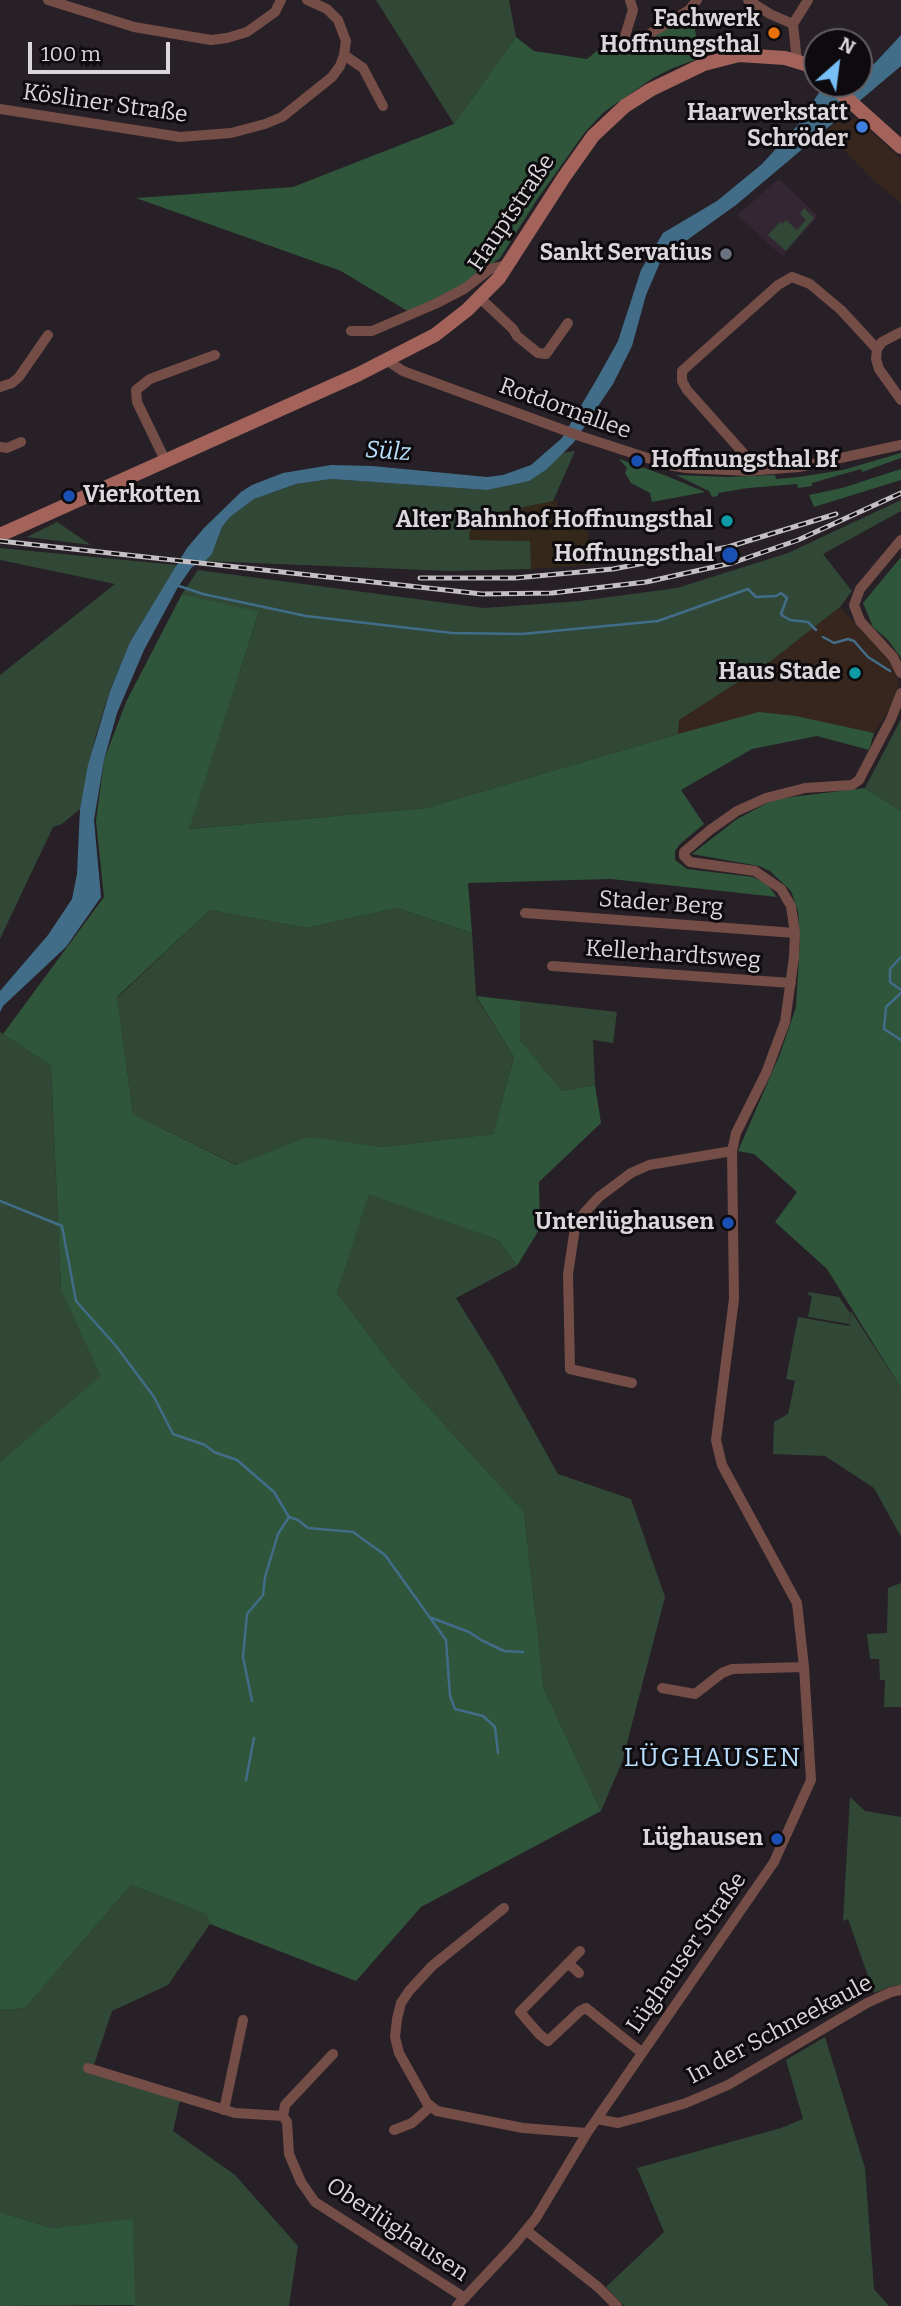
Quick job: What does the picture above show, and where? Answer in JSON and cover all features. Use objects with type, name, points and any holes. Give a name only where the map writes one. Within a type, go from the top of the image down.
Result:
[{"type":"main road","name":"Hauptstraße","points":[[0,535],[388,361],[435,335],[480,298],[508,265],[583,148],[601,127],[625,106],[677,75],[714,61],[751,55],[803,64]]},
{"type":"main road","points":[[846,98],[901,147]]},
{"type":"street","points":[[48,0],[134,27],[211,40],[247,33],[275,12],[281,0]]},
{"type":"street","points":[[307,0],[327,9],[338,20],[346,41],[344,55],[363,68],[383,106]]},
{"type":"street","points":[[631,0],[633,10],[625,36],[628,44],[633,44],[689,9],[697,0]]},
{"type":"street","points":[[748,0],[793,24]]},
{"type":"street","points":[[797,61],[793,24],[808,0]]},
{"type":"street","name":"Kösliner Straße","points":[[0,109],[180,137],[232,133],[282,117],[332,77],[344,55]]},
{"type":"street","points":[[351,331],[372,331],[464,289],[490,269],[508,265]]},
{"type":"street","points":[[748,471],[745,455],[687,390],[680,376],[778,285],[792,276],[810,284],[852,319],[877,349],[879,369],[901,400]]},
{"type":"street","points":[[480,298],[517,336],[538,353],[546,355],[568,323]]},
{"type":"street","points":[[877,349],[882,342],[901,332]]},
{"type":"street","points":[[0,387],[19,377],[48,335]]},
{"type":"street","points":[[166,462],[136,402],[136,390],[150,379],[215,355]]},
{"type":"street","name":"Rotdornallee","points":[[388,361],[403,371],[668,466],[709,471],[799,467],[901,445]]},
{"type":"street","points":[[0,447],[7,448],[21,442]]},
{"type":"street","points":[[901,540],[860,589],[854,605],[860,621],[893,657],[901,673]]},
{"type":"street","name":"Lüghauser Straße","points":[[461,2302],[527,2231],[641,2052],[774,1862],[811,1780],[797,1604],[728,1477],[717,1451],[718,1415],[734,1299],[732,1151],[736,1133],[773,1056],[785,1022],[795,933],[789,898],[765,876],[755,871],[690,862],[684,852],[709,830],[737,811],[766,798],[805,788],[852,785],[859,780],[891,719],[901,693]]},
{"type":"street","name":"Stader Berg","points":[[525,914],[795,933]]},
{"type":"street","name":"Kellerhardtsweg","points":[[552,966],[791,983]]},
{"type":"street","points":[[632,1383],[570,1369],[568,1274],[575,1228],[599,1197],[631,1173],[649,1165],[732,1151]]},
{"type":"street","points":[[662,1688],[695,1694],[722,1673],[732,1669],[804,1667]]},
{"type":"street","points":[[504,1908],[432,1966],[409,1990],[401,2003],[395,2037],[399,2053],[430,2107],[437,2111],[523,2128],[587,2133]]},
{"type":"street","points":[[580,1951],[520,2012],[548,2041],[586,2008],[641,2052]]},
{"type":"street","points":[[568,1963],[579,1973]]},
{"type":"street","name":"In der Schneekaule","points":[[597,2119],[618,2123],[686,2102],[728,2085],[867,2003],[901,1990]]},
{"type":"street","points":[[224,2110],[243,2020]]},
{"type":"street","points":[[88,2068],[235,2113],[283,2116],[285,2105],[333,2054]]},
{"type":"street","points":[[394,2130],[412,2123],[430,2107]]},
{"type":"street","name":"Oberlüghausen","points":[[283,2116],[287,2122],[289,2154],[300,2182],[315,2202],[461,2302]]},
{"type":"street","points":[[527,2231],[617,2306]]},
{"type":"shaded area","points":[[856,118],[901,159],[901,203],[873,180],[826,132],[838,121],[843,125]]},
{"type":"shaded area","points":[[779,179],[818,216],[782,256],[737,215]]},
{"type":"shaded area","points":[[557,500],[558,525],[587,524],[591,565],[531,569],[529,541],[469,540],[471,518]]},
{"type":"shaded area","points":[[840,607],[889,660],[899,682],[890,709],[874,733],[796,716],[678,734],[679,720],[771,661]]},
{"type":"green space","points":[[376,0],[509,0],[516,37],[454,124]]},
{"type":"green space","points":[[692,13],[700,58],[653,78],[604,112],[585,132],[500,258],[453,292],[409,312],[341,271],[136,198],[293,187],[454,124],[516,37],[534,51],[587,59],[620,32],[617,41],[619,45],[623,48],[635,48]]},
{"type":"green space","points":[[804,208],[814,218],[786,251],[768,235],[780,222],[782,224],[786,220],[797,230],[806,220],[800,214]]},
{"type":"green space","points":[[575,451],[553,501],[471,518],[469,540],[530,541],[531,569],[449,571],[205,561],[212,554],[222,527],[230,517],[254,499],[296,484],[331,479],[487,490],[547,469],[562,453]]},
{"type":"green space","points":[[901,453],[901,458],[862,472],[861,469],[812,483],[812,486],[798,488],[797,484],[748,488],[718,493],[718,496],[712,497],[709,491],[676,475],[775,475],[776,479],[799,477],[843,470]]},
{"type":"green space","points":[[619,459],[705,492],[652,502],[650,493],[631,483],[625,473],[627,468]]},
{"type":"green space","points":[[901,469],[901,480],[814,507],[809,495],[842,488]]},
{"type":"green space","points":[[901,500],[901,511],[823,554],[852,591],[840,607],[771,661],[679,720],[678,734],[426,808],[188,829],[259,613],[182,594],[198,570],[484,608],[580,601],[677,588],[788,553]]},
{"type":"green space","points":[[57,522],[91,545],[27,537]]},
{"type":"green space","points":[[0,548],[177,565],[130,642],[110,690],[96,735],[80,809],[62,824],[53,827],[0,939],[0,675],[115,584],[0,560]]},
{"type":"green space","points":[[901,557],[901,658],[888,640],[873,627],[863,603]]},
{"type":"green space","points":[[182,594],[259,612],[189,829],[426,808],[759,712],[796,716],[874,733],[869,750],[817,736],[752,749],[681,790],[704,824],[680,844],[675,851],[675,860],[687,869],[753,877],[767,884],[777,897],[611,879],[468,883],[472,933],[397,908],[306,928],[210,910],[117,997],[133,1114],[236,1165],[308,1137],[383,1147],[493,1134],[514,1057],[476,996],[520,1001],[520,1040],[562,1091],[595,1085],[601,1123],[539,1182],[540,1228],[517,1266],[498,1240],[369,1194],[337,1293],[403,1379],[524,1512],[544,1689],[601,1811],[421,1907],[356,1981],[210,1924],[207,1914],[131,1885],[25,2008],[0,2010],[0,1462],[101,1376],[61,1290],[51,1066],[3,1034],[104,897],[96,821],[104,760],[126,702]]},
{"type":"green space","points":[[901,719],[901,811],[865,788]]},
{"type":"green space","points":[[865,788],[901,811],[901,1388],[827,1269],[775,1222],[797,1192],[754,1154],[738,1151],[780,1054],[796,1007],[800,940],[798,911],[791,891],[770,871],[759,866],[692,854],[737,819],[775,799]]},
{"type":"green space","points":[[397,908],[472,933],[476,997],[514,1057],[493,1134],[383,1147],[308,1138],[237,1165],[133,1114],[117,998],[210,910],[306,928]]},
{"type":"green space","points":[[520,1001],[617,1012],[613,1043],[593,1040],[595,1085],[562,1091],[520,1040]]},
{"type":"green space","points":[[0,1032],[51,1066],[61,1290],[102,1376],[0,1462]]},
{"type":"green space","points":[[369,1193],[498,1240],[517,1266],[456,1298],[495,1361],[558,1474],[631,1499],[665,1597],[622,1762],[601,1811],[544,1689],[524,1512],[403,1379],[337,1293]]},
{"type":"green space","points":[[809,1292],[839,1297],[850,1313],[849,1324],[808,1317],[812,1296],[808,1295]]},
{"type":"green space","points":[[851,1311],[901,1388],[901,1537],[874,1488],[825,1456],[773,1454],[774,1422],[788,1414],[795,1381],[786,1379],[798,1317],[849,1326]]},
{"type":"green space","points":[[901,1583],[901,1707],[884,1707],[885,1680],[880,1680],[879,1659],[870,1659],[867,1634],[887,1633],[888,1588]]},
{"type":"green space","points":[[850,1797],[865,1811],[901,1817],[901,1985],[874,1993],[848,1919],[843,1921]]},
{"type":"green space","points":[[131,1885],[208,1914],[210,1924],[168,1985],[112,2011],[91,2074],[180,2100],[173,2131],[235,2175],[298,2246],[289,2306],[134,2306],[133,2220],[52,2228],[0,2212],[0,2010],[25,2008]]},
{"type":"green space","points":[[825,2037],[865,2168],[874,2289],[889,2306],[624,2306],[606,2287],[664,2232],[637,2168],[781,2128],[803,2119],[786,2060]]},
{"type":"green space","points":[[0,2212],[52,2228],[133,2219],[135,2305],[0,2306]]},
{"type":"water","points":[[901,35],[901,66],[873,90],[875,63]]},
{"type":"water","points":[[816,98],[863,98],[736,205],[662,258],[646,295],[632,346],[613,384],[574,442],[547,469],[529,481],[487,490],[331,479],[296,484],[254,499],[230,517],[222,527],[212,554],[192,567],[178,587],[144,650],[117,713],[104,760],[94,820],[101,897],[66,947],[3,1006],[0,1012],[0,991],[48,935],[72,899],[77,874],[80,809],[88,765],[110,691],[130,642],[187,548],[204,528],[241,492],[283,473],[331,465],[372,466],[487,477],[503,475],[531,465],[562,438],[598,377],[618,341],[641,270],[663,233],[717,201],[762,164],[798,125]]},
{"type":"waterway","points":[[176,585],[203,594],[306,616],[452,633],[522,634],[658,621],[748,589],[756,597],[776,596],[781,593],[787,598],[781,614],[790,620],[808,622],[816,630]]},
{"type":"waterway","points":[[823,637],[834,643],[848,639],[854,641],[868,657],[890,671]]},
{"type":"waterway","points":[[901,957],[890,969],[890,982],[901,990]]},
{"type":"waterway","points":[[901,993],[886,1007],[884,1029],[901,1040]]},
{"type":"waterway","points":[[0,1201],[62,1226],[76,1301],[116,1346],[154,1397],[173,1434],[237,1460],[274,1492],[289,1517],[308,1528],[353,1532],[385,1555],[446,1640],[450,1696],[455,1709],[483,1716],[495,1727],[498,1753]]},
{"type":"waterway","points":[[252,1701],[243,1657],[247,1614],[263,1595],[265,1577],[278,1534],[289,1517]]},
{"type":"waterway","points":[[432,1618],[469,1632],[504,1651],[523,1652]]},
{"type":"waterway","points":[[246,1780],[254,1738]]},
{"type":"railway","points":[[0,541],[482,594],[552,593],[646,582],[732,563],[798,540],[901,493]]},
{"type":"railway","points":[[420,578],[515,578],[613,569],[728,547],[836,514]]},
{"type":"place","name":"Fachwerk Hoffnungsthal","points":[[774,33]]},
{"type":"place","name":"Haarwerkstatt Schröder","points":[[862,127]]},
{"type":"place","name":"Sankt Servatius","points":[[726,254]]},
{"type":"place","name":"Hoffnungsthal Bf","points":[[637,461]]},
{"type":"place","name":"Vierkotten","points":[[69,496]]},
{"type":"place","name":"Alter Bahnhof Hoffnungsthal","points":[[727,521]]},
{"type":"place","name":"Hoffnungsthal","points":[[730,555]]},
{"type":"place","name":"Haus Stade","points":[[855,673]]},
{"type":"place","name":"Unterlüghausen","points":[[728,1223]]},
{"type":"place","name":"Lüghausen","points":[[777,1839]]},
{"type":"district","name":"LÜGHAUSEN","points":[[713,1759]]},
{"type":"water label","name":"Sülz","points":[[388,452]]}]
